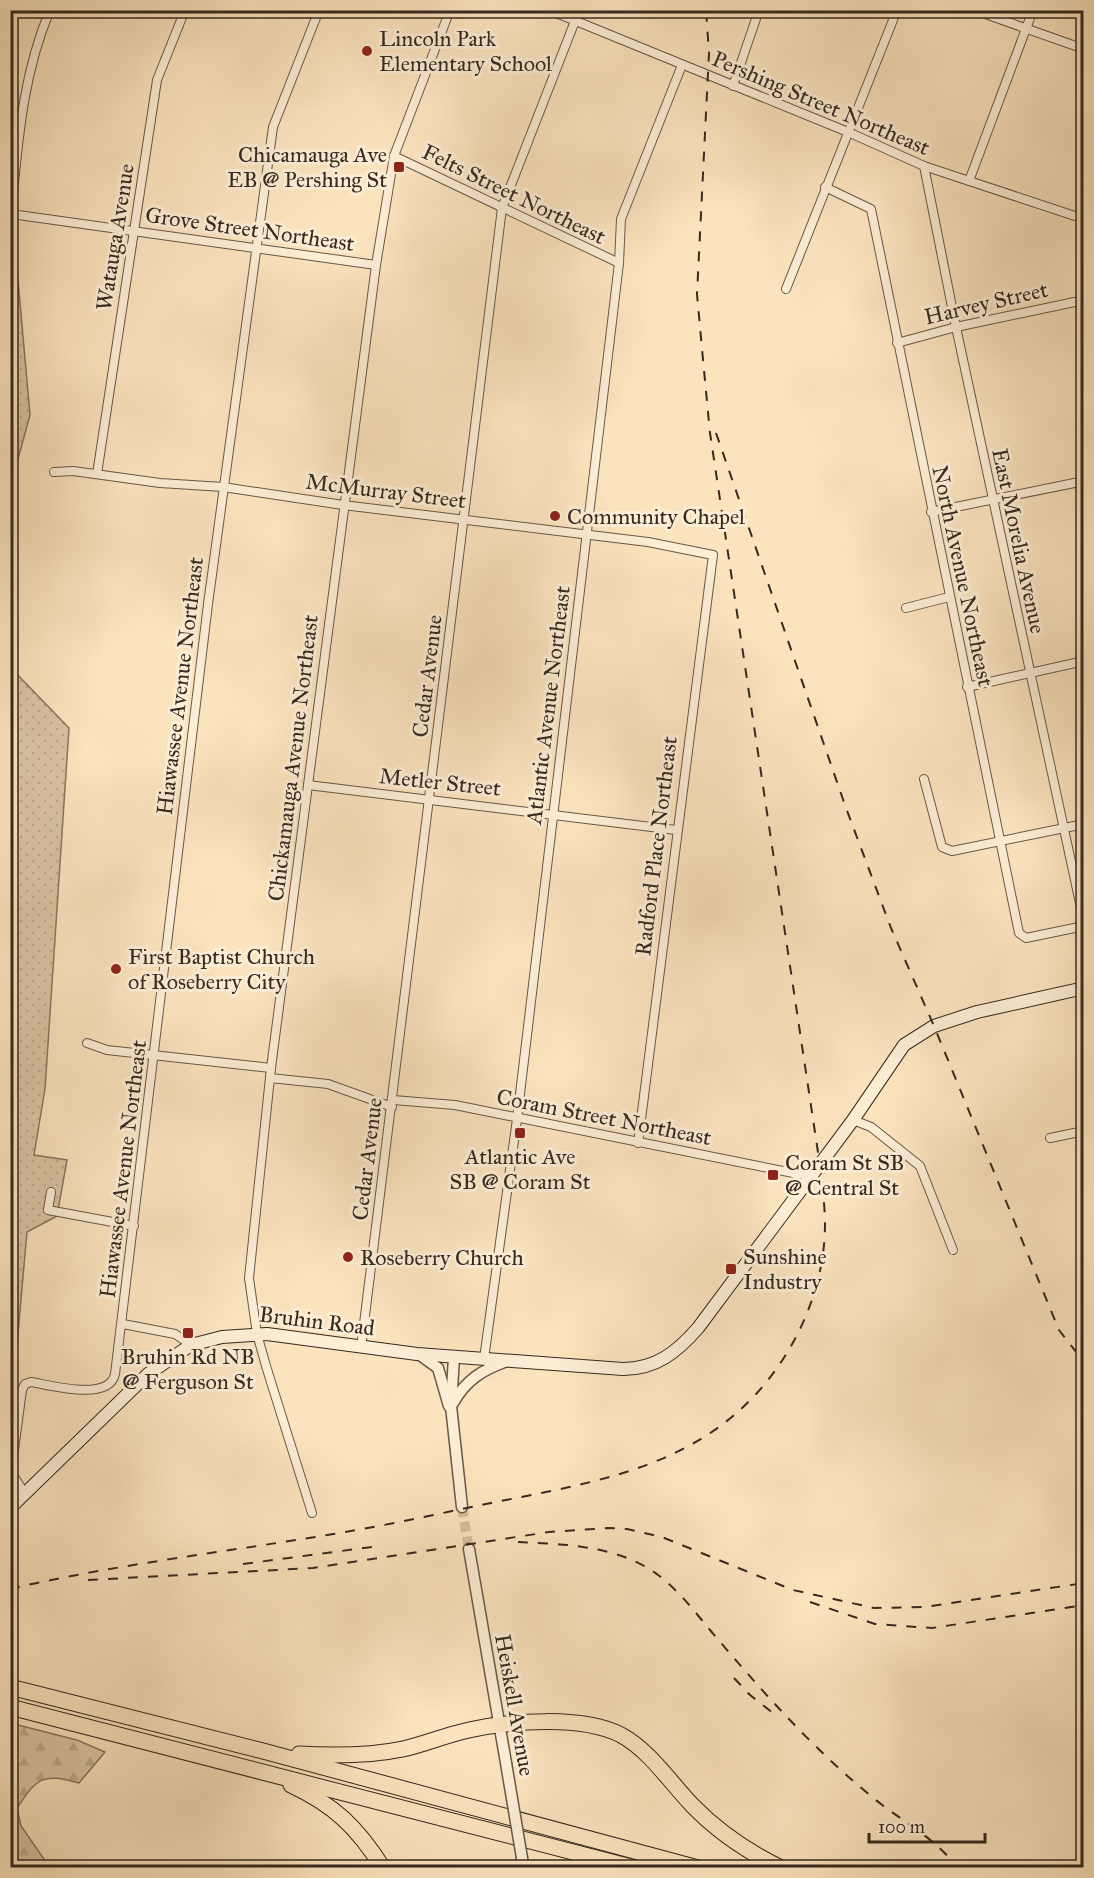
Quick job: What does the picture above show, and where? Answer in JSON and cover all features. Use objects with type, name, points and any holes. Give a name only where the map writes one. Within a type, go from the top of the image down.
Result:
[{"type":"highway","points":[[10,1687],[263,1751],[698,1868]]},
{"type":"highway","points":[[10,1707],[635,1868]]},
{"type":"highway","points":[[263,1751],[360,1754],[403,1749],[469,1730],[498,1726],[548,1721],[595,1725],[622,1736],[642,1751],[694,1808],[757,1856],[781,1868]]},
{"type":"highway","points":[[258,1770],[312,1795],[336,1811],[357,1830],[383,1868]]},
{"type":"main road","name":"Bruhin Road","points":[[10,1508],[131,1390],[179,1352],[191,1345],[222,1336],[257,1334],[417,1354],[623,1370],[645,1367],[664,1360],[681,1347],[698,1328],[808,1176],[853,1120],[904,1045],[934,1026],[977,1012],[1083,987]]},
{"type":"street","points":[[11,214],[27,75],[37,40],[50,10]]},
{"type":"street","name":"Watauga Avenue","points":[[97,474],[158,80],[185,10]]},
{"type":"street","name":"Hiawassee Avenue Northeast","points":[[25,1494],[11,1472],[22,1390],[25,1384],[31,1382],[76,1390],[95,1390],[104,1388],[114,1380],[123,1324],[223,488],[273,128],[319,10]]},
{"type":"street","name":"Chickamauga Avenue Northeast","points":[[312,1513],[257,1334],[249,1278],[271,1073],[376,265],[394,156],[450,10]]},
{"type":"street","name":"Pershing Street Northeast","points":[[549,10],[848,132],[924,166],[1083,219]]},
{"type":"street","points":[[733,86],[759,10]]},
{"type":"street","points":[[786,289],[897,10]]},
{"type":"street","points":[[974,10],[1083,49]]},
{"type":"street","points":[[969,181],[1033,10]]},
{"type":"street","name":"Cedar Avenue","points":[[361,1348],[502,208],[575,21]]},
{"type":"street","name":"Atlantic Avenue Northeast","points":[[484,1359],[517,1119],[620,263],[621,219],[682,65]]},
{"type":"street","name":"Felts Street Northeast","points":[[394,156],[620,263]]},
{"type":"street","name":"East Morelia Avenue","points":[[924,166],[992,500],[1083,924]]},
{"type":"street","name":"North Avenue Northeast","points":[[825,187],[871,209],[931,512],[1000,843],[1022,937],[1083,924]]},
{"type":"street","name":"Grove Street Northeast","points":[[11,214],[376,265]]},
{"type":"street","points":[[1082,300],[1083,312]]},
{"type":"street","name":"Harvey Street","points":[[897,343],[956,327],[1082,300]]},
{"type":"street","name":"McMurray Street","points":[[54,472],[97,474],[223,488],[648,542],[713,555]]},
{"type":"street","points":[[931,512],[1083,481]]},
{"type":"street","name":"Radford Place Northeast","points":[[638,1143],[676,830],[713,555]]},
{"type":"street","points":[[906,608],[949,597]]},
{"type":"street","points":[[968,687],[1083,661]]},
{"type":"street","points":[[924,779],[942,848],[952,851],[1000,843],[1083,824]]},
{"type":"street","name":"Metler Street","points":[[308,785],[676,830]]},
{"type":"street","name":"Coram Street Northeast","points":[[87,1043],[107,1050],[154,1055],[328,1084],[392,1103],[455,1105],[808,1176]]},
{"type":"street","points":[[853,1120],[870,1127],[920,1166],[953,1250]]},
{"type":"street","points":[[1050,1138],[1083,1131]]},
{"type":"street","points":[[51,1192],[48,1210],[71,1213],[81,1218],[134,1226]]},
{"type":"street","points":[[123,1324],[175,1334],[191,1345]]},
{"type":"street","points":[[417,1354],[438,1368],[451,1409]]},
{"type":"street","points":[[454,1357],[451,1409],[462,1507]]},
{"type":"street","points":[[451,1409],[460,1390],[473,1377],[507,1361]]},
{"type":"street","name":"Heiskell Avenue","points":[[469,1549],[523,1863]]},
{"type":"green space","points":[[11,222],[30,415],[11,485]]},
{"type":"green space","points":[[10,667],[69,728],[45,1089],[34,1155],[67,1160],[57,1216],[27,1232],[12,1401]]},
{"type":"green space","points":[[10,1723],[77,1740],[105,1752],[79,1783],[57,1778],[42,1780],[30,1790],[17,1808],[21,1826],[48,1865],[53,1867],[11,1867]]},
{"type":"tunnel","points":[[462,1507],[469,1549]]},
{"type":"railway","points":[[10,1589],[97,1571],[377,1526],[547,1492],[613,1476],[676,1452],[706,1436],[733,1416],[771,1377],[800,1330],[818,1278],[823,1251],[824,1207],[822,1179],[710,433],[697,294],[709,53],[706,10]]},
{"type":"railway","points":[[716,433],[846,808],[891,928],[934,1026],[1059,1330],[1084,1362]]},
{"type":"railway","points":[[88,1580],[313,1568],[549,1532],[608,1528],[627,1529],[662,1537],[793,1590],[874,1608],[925,1607],[1084,1583]]},
{"type":"railway","points":[[518,1542],[600,1550],[631,1560],[655,1573],[681,1596],[767,1696],[807,1738],[871,1796],[938,1846],[958,1868]]},
{"type":"railway","points":[[243,1564],[379,1546]]},
{"type":"railway","points":[[810,1602],[875,1624],[932,1628],[1084,1605]]},
{"type":"railway","points":[[734,1678],[750,1695],[773,1713]]},
{"type":"place","name":"Lincoln Park Elementary School","points":[[367,51]]},
{"type":"place","name":"Chicamauga Ave EB @ Pershing St","points":[[399,167]]},
{"type":"place","name":"Community Chapel","points":[[555,516]]},
{"type":"place","name":"First Baptist Church of Roseberry City","points":[[116,969]]},
{"type":"place","name":"Atlantic Ave SB @ Coram St","points":[[520,1133]]},
{"type":"place","name":"Coram St SB @ Central St","points":[[773,1175]]},
{"type":"place","name":"Roseberry Church","points":[[348,1257]]},
{"type":"place","name":"Sunshine Industry","points":[[731,1269]]},
{"type":"place","name":"Bruhin Rd NB @ Ferguson St","points":[[188,1333]]}]
